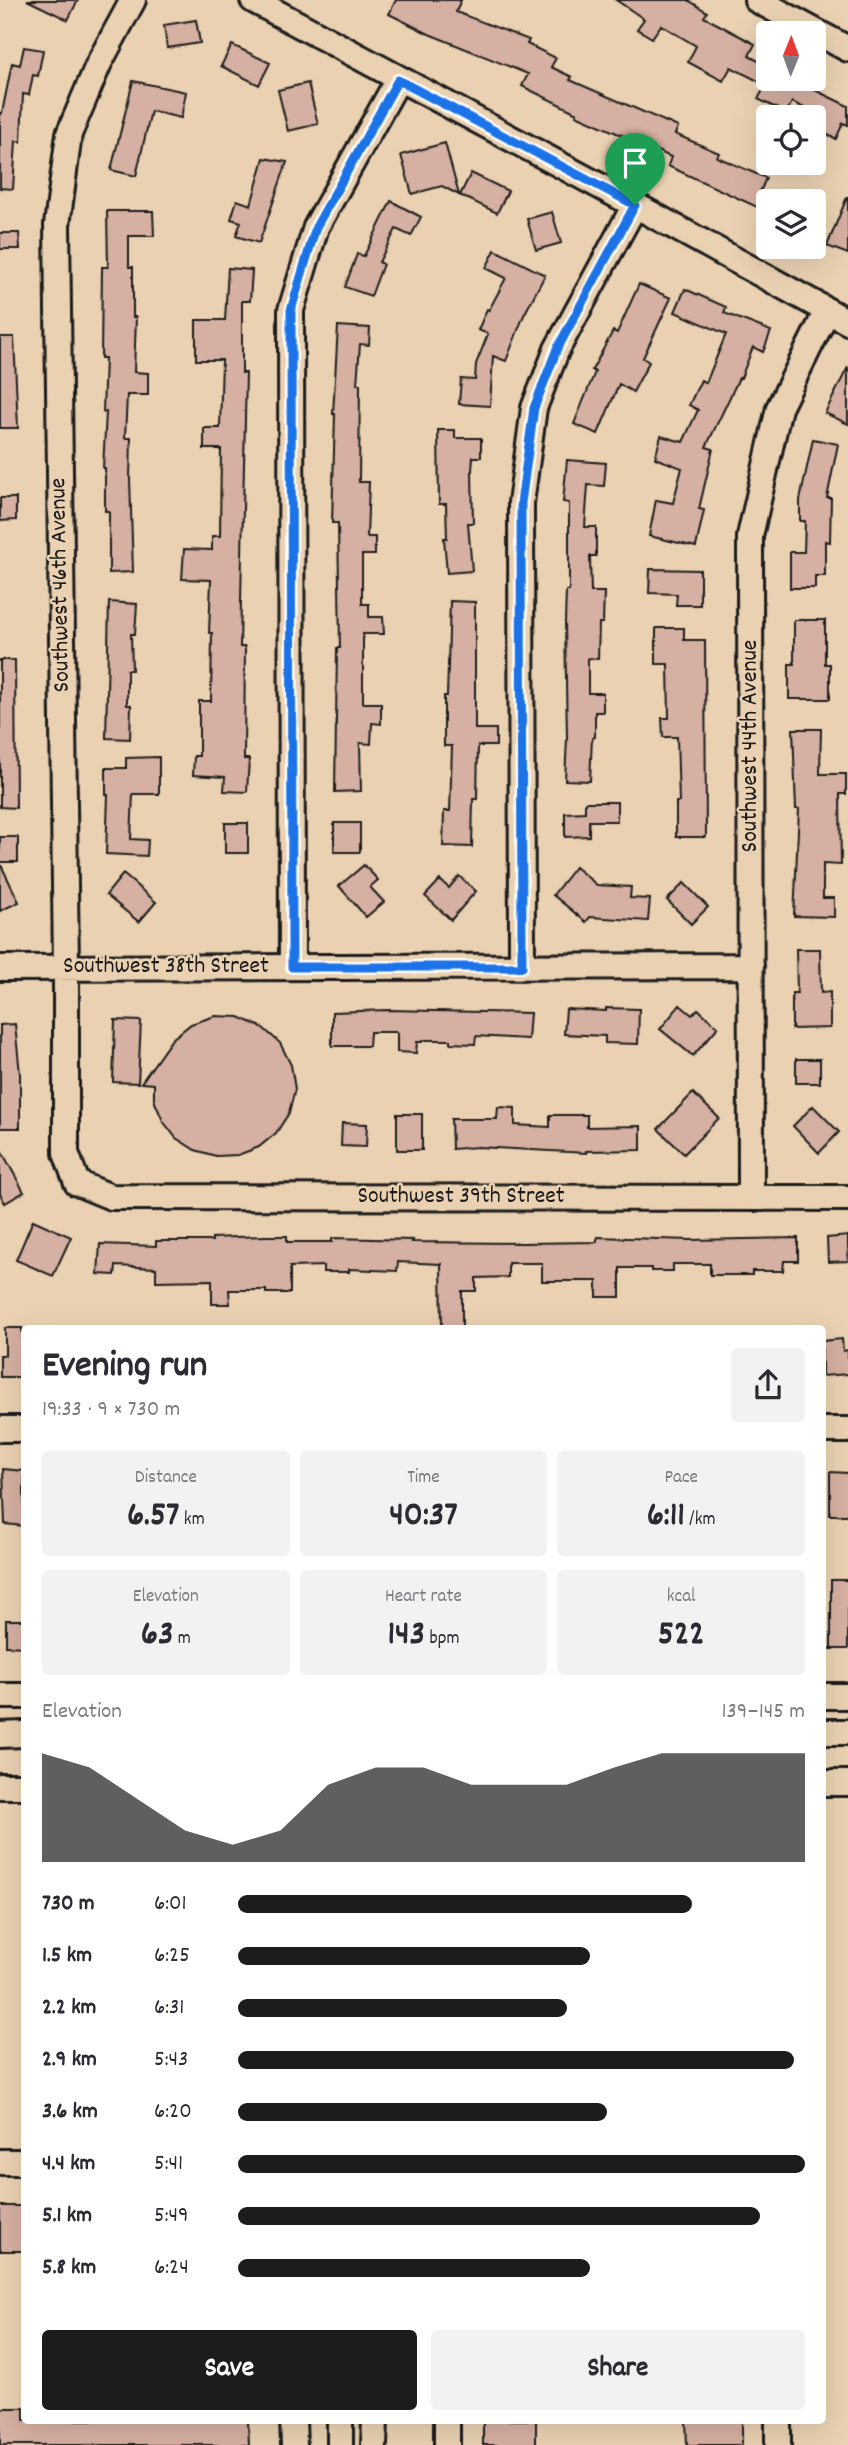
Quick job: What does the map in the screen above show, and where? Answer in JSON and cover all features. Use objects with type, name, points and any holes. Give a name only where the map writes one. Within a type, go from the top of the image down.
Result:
[{"type":"street","name":"Southwest 46th Avenue","points":[[77,1183],[66,1153],[57,225],[69,134],[99,63],[134,0]]},
{"type":"street","points":[[253,0],[837,316]]},
{"type":"street","points":[[757,0],[848,49]]},
{"type":"street","points":[[292,967],[291,310],[316,227],[398,80]]},
{"type":"street","points":[[522,967],[521,503],[534,408],[557,349],[635,205]]},
{"type":"street","name":"Southwest 44th Avenue","points":[[751,1197],[750,536],[779,408],[837,316]]},
{"type":"street","name":"Southwest 38th Street","points":[[0,968],[751,966]]},
{"type":"street","name":"Southwest 39th Street","points":[[77,1183],[111,1197],[848,1198]]},
{"type":"street","points":[[0,1429],[21,1429]]},
{"type":"street","points":[[826,1430],[848,1430]]},
{"type":"street","points":[[0,1696],[21,1696]]},
{"type":"street","points":[[826,1696],[848,1696]]},
{"type":"street","points":[[826,1732],[848,1732]]},
{"type":"street","points":[[0,1735],[21,1734]]},
{"type":"street","points":[[826,1783],[848,1783]]},
{"type":"street","points":[[0,1786],[21,1786]]},
{"type":"street","points":[[0,2162],[21,2162]]},
{"type":"street","points":[[293,2424],[294,2445]]},
{"type":"street","points":[[340,2424],[340,2445]]},
{"type":"street","points":[[374,2445],[375,2424]]},
{"type":"street","points":[[447,2424],[447,2445]]},
{"type":"street","points":[[778,2424],[778,2445]]},
{"type":"building","points":[[27,0],[78,0],[68,20]]},
{"type":"building","points":[[396,0],[461,0],[456,12],[529,40],[527,44],[556,58],[551,67],[572,77],[570,80],[678,127],[675,134],[719,153],[717,157],[766,178],[761,189],[756,189],[756,206],[668,166],[671,157],[576,115],[577,113],[522,86],[528,74],[429,34],[389,14]]},
{"type":"building","points":[[616,0],[688,0],[707,12],[704,17],[755,44],[749,56],[756,60],[756,80],[731,67],[723,81],[688,62],[696,46],[661,25],[652,38],[637,29],[644,19]]},
{"type":"building","points":[[196,20],[200,43],[167,48],[164,25]]},
{"type":"building","points":[[232,45],[270,63],[259,85],[221,66]]},
{"type":"building","points":[[24,47],[43,50],[38,76],[33,75],[29,95],[23,94],[21,142],[16,141],[13,189],[0,188],[0,113],[12,63],[20,65]]},
{"type":"building","points":[[133,81],[186,92],[181,118],[151,111],[136,176],[111,170]]},
{"type":"building","points":[[308,83],[318,124],[288,131],[278,90]]},
{"type":"building","points":[[763,91],[817,91],[848,106],[848,125],[843,123],[836,139],[826,134],[826,105],[798,105],[792,102],[790,105],[770,105],[758,99]]},
{"type":"building","points":[[445,143],[459,195],[442,186],[412,194],[401,155]]},
{"type":"building","points":[[264,158],[287,162],[259,243],[236,236],[241,222],[231,219],[237,200],[251,205]]},
{"type":"building","points":[[471,173],[508,191],[497,213],[460,195]]},
{"type":"building","points":[[848,197],[848,254],[827,246]]},
{"type":"building","points":[[391,201],[421,217],[411,236],[396,229],[379,262],[383,264],[371,296],[345,287],[357,254],[364,256]]},
{"type":"building","points":[[107,211],[153,211],[154,236],[129,236],[129,267],[133,267],[133,317],[136,317],[134,372],[148,373],[148,395],[127,395],[125,438],[131,438],[133,572],[109,573],[109,511],[105,511],[103,468],[105,358],[101,358],[102,267],[108,267]]},
{"type":"building","points":[[552,212],[561,243],[536,250],[527,219]]},
{"type":"building","points":[[0,233],[19,233],[20,249],[0,249]]},
{"type":"building","points":[[495,250],[545,275],[524,315],[506,361],[493,356],[490,406],[459,404],[461,379],[475,380],[476,364],[488,334],[478,330],[506,278],[486,268]]},
{"type":"building","points":[[228,268],[252,270],[250,301],[242,301],[242,373],[246,373],[240,647],[245,647],[244,759],[249,759],[247,792],[224,791],[225,777],[193,775],[194,756],[199,756],[199,701],[211,701],[211,580],[182,579],[184,549],[212,550],[212,536],[220,536],[221,449],[204,449],[204,428],[220,428],[222,360],[196,360],[196,320],[225,320]]},
{"type":"building","points":[[639,284],[671,298],[643,358],[649,362],[633,392],[619,384],[598,434],[574,424],[595,372],[592,370],[613,331],[617,333]]},
{"type":"building","points":[[685,289],[726,307],[724,313],[771,331],[763,352],[753,347],[741,378],[706,447],[713,449],[699,509],[704,510],[696,547],[649,536],[656,500],[673,503],[682,468],[655,458],[661,436],[683,442],[698,410],[689,405],[701,380],[706,383],[726,334],[675,312]]},
{"type":"building","points":[[338,326],[370,328],[369,345],[360,344],[357,384],[360,384],[359,482],[369,482],[367,537],[375,537],[375,555],[362,555],[362,604],[369,604],[369,617],[383,617],[384,634],[363,634],[363,703],[381,703],[381,724],[372,723],[371,744],[360,743],[361,791],[335,792],[337,648],[340,648],[338,523],[332,523],[333,414]]},
{"type":"building","points":[[0,337],[14,337],[18,428],[0,428]]},
{"type":"building","points":[[848,367],[848,424],[825,413]]},
{"type":"building","points":[[438,430],[455,430],[455,438],[481,438],[481,457],[473,457],[473,523],[468,523],[472,571],[447,573],[444,538],[447,538],[446,504],[439,504]]},
{"type":"building","points":[[813,439],[838,444],[827,498],[831,498],[830,542],[825,541],[825,576],[815,576],[815,588],[790,588],[790,552],[804,552],[805,521],[800,521],[800,500]]},
{"type":"building","points":[[567,460],[606,463],[604,486],[588,485],[585,527],[596,527],[596,556],[590,556],[591,592],[604,592],[603,623],[599,623],[598,659],[588,658],[588,693],[603,693],[603,712],[595,712],[590,781],[565,780],[565,622],[566,591],[569,591],[569,503],[563,502]]},
{"type":"building","points":[[0,498],[16,498],[16,520],[0,521]]},
{"type":"building","points":[[650,569],[700,570],[700,605],[676,605],[677,594],[649,593]]},
{"type":"building","points":[[450,601],[475,602],[475,729],[496,729],[496,746],[478,746],[477,799],[473,799],[472,847],[443,846],[444,811],[450,811],[452,746],[444,746]]},
{"type":"building","points":[[109,602],[137,604],[135,634],[131,634],[132,670],[127,670],[127,705],[131,705],[130,739],[106,738]]},
{"type":"building","points":[[794,620],[825,620],[825,664],[830,664],[830,699],[789,699],[789,664],[794,664]]},
{"type":"building","points":[[656,628],[684,628],[684,640],[705,640],[706,837],[676,837],[676,802],[679,802],[677,737],[663,737],[662,718],[669,718],[668,664],[656,664]]},
{"type":"building","points":[[0,660],[15,660],[16,808],[0,807]]},
{"type":"building","points":[[793,729],[821,729],[820,774],[846,774],[846,794],[840,794],[841,865],[823,864],[823,898],[834,898],[834,917],[794,916],[799,809],[796,809]]},
{"type":"building","points":[[159,757],[159,794],[133,794],[131,839],[148,840],[147,856],[106,854],[106,768],[126,768],[126,758]]},
{"type":"building","points":[[585,802],[617,802],[617,821],[589,821],[589,836],[565,837],[565,813],[585,812]]},
{"type":"building","points":[[225,823],[248,823],[248,853],[225,853]]},
{"type":"building","points":[[334,823],[360,823],[360,852],[334,852]]},
{"type":"building","points":[[0,837],[18,837],[18,862],[0,862]]},
{"type":"building","points":[[0,863],[19,902],[0,911]]},
{"type":"building","points":[[364,865],[378,880],[370,887],[384,902],[366,917],[339,886]]},
{"type":"building","points":[[575,867],[597,885],[631,887],[630,898],[650,899],[648,921],[590,917],[586,922],[553,895]]},
{"type":"building","points":[[123,874],[156,902],[139,922],[106,895]]},
{"type":"building","points":[[459,876],[476,891],[451,920],[425,896],[440,880],[449,888]]},
{"type":"building","points":[[684,883],[708,907],[691,924],[667,900]]},
{"type":"building","points":[[796,949],[820,949],[821,993],[830,992],[830,1028],[792,1029],[792,993],[797,993]]},
{"type":"building","points":[[680,1005],[692,1015],[698,1009],[718,1027],[693,1056],[660,1029]]},
{"type":"building","points":[[606,1008],[639,1009],[638,1044],[605,1043],[605,1036],[564,1034],[566,1009],[606,1011]]},
{"type":"building","points":[[388,1010],[530,1013],[528,1039],[476,1036],[475,1044],[450,1043],[450,1040],[422,1040],[417,1042],[416,1053],[397,1052],[397,1032],[370,1032],[369,1046],[332,1046],[332,1012]]},
{"type":"building","points":[[215,1016],[239,1017],[262,1027],[280,1043],[291,1065],[295,1089],[289,1113],[276,1133],[259,1147],[238,1155],[216,1156],[195,1150],[176,1138],[163,1121],[154,1100],[154,1084],[141,1083],[172,1039],[191,1024]]},
{"type":"building","points":[[115,1020],[141,1021],[138,1083],[113,1082]]},
{"type":"building","points":[[15,1024],[20,1074],[20,1128],[0,1128],[0,1025]]},
{"type":"building","points":[[796,1059],[820,1059],[820,1083],[796,1083]]},
{"type":"building","points":[[693,1093],[719,1118],[684,1154],[658,1129]]},
{"type":"building","points":[[813,1106],[839,1132],[819,1153],[793,1126]]},
{"type":"building","points":[[498,1107],[515,1108],[515,1125],[550,1127],[550,1115],[587,1115],[587,1127],[641,1126],[641,1150],[586,1153],[478,1147],[452,1149],[451,1119],[497,1119]]},
{"type":"building","points":[[397,1114],[422,1114],[422,1150],[397,1150]]},
{"type":"building","points":[[342,1123],[367,1124],[366,1147],[341,1146]]},
{"type":"building","points":[[0,1148],[24,1192],[5,1203],[0,1194]]},
{"type":"building","points":[[33,1220],[71,1237],[53,1276],[16,1260]]},
{"type":"building","points":[[287,1236],[287,1242],[332,1242],[332,1238],[523,1243],[597,1242],[597,1237],[691,1240],[798,1238],[798,1261],[784,1261],[783,1271],[752,1271],[752,1275],[710,1275],[710,1264],[673,1264],[673,1271],[620,1268],[620,1297],[597,1297],[597,1281],[542,1281],[542,1263],[508,1263],[508,1277],[476,1278],[476,1291],[462,1291],[462,1325],[442,1325],[441,1264],[398,1262],[397,1271],[349,1269],[349,1272],[323,1272],[323,1266],[290,1267],[290,1293],[229,1290],[230,1304],[212,1304],[212,1280],[156,1281],[156,1268],[116,1266],[115,1275],[98,1274],[100,1244],[156,1246],[156,1241],[212,1241],[212,1238]]},
{"type":"building","points":[[848,1236],[848,1261],[828,1262],[827,1238]]},
{"type":"building","points":[[5,1328],[21,1328],[21,1377],[0,1377],[0,1355],[5,1355]]},
{"type":"building","points":[[842,1339],[843,1351],[848,1350],[848,1374],[826,1376],[826,1341]]},
{"type":"building","points":[[3,1469],[21,1471],[21,1526],[5,1524]]},
{"type":"building","points":[[830,1472],[848,1473],[848,1515],[830,1515]]},
{"type":"building","points":[[831,1580],[848,1580],[848,1649],[831,1649]]},
{"type":"building","points":[[6,1620],[21,1620],[21,1647],[6,1646]]},
{"type":"building","points":[[0,2206],[21,2206],[21,2251],[0,2251]]},
{"type":"building","points":[[0,2408],[21,2408],[21,2424],[248,2424],[249,2445],[0,2445]]},
{"type":"building","points":[[483,2424],[536,2424],[536,2445],[483,2445]]},
{"type":"building","points":[[686,2424],[742,2424],[742,2445],[687,2445]]},
{"type":"route","points":[[398,80],[635,205],[557,349],[534,408],[521,503],[522,967],[292,967],[291,310],[316,227],[398,80]]}]
